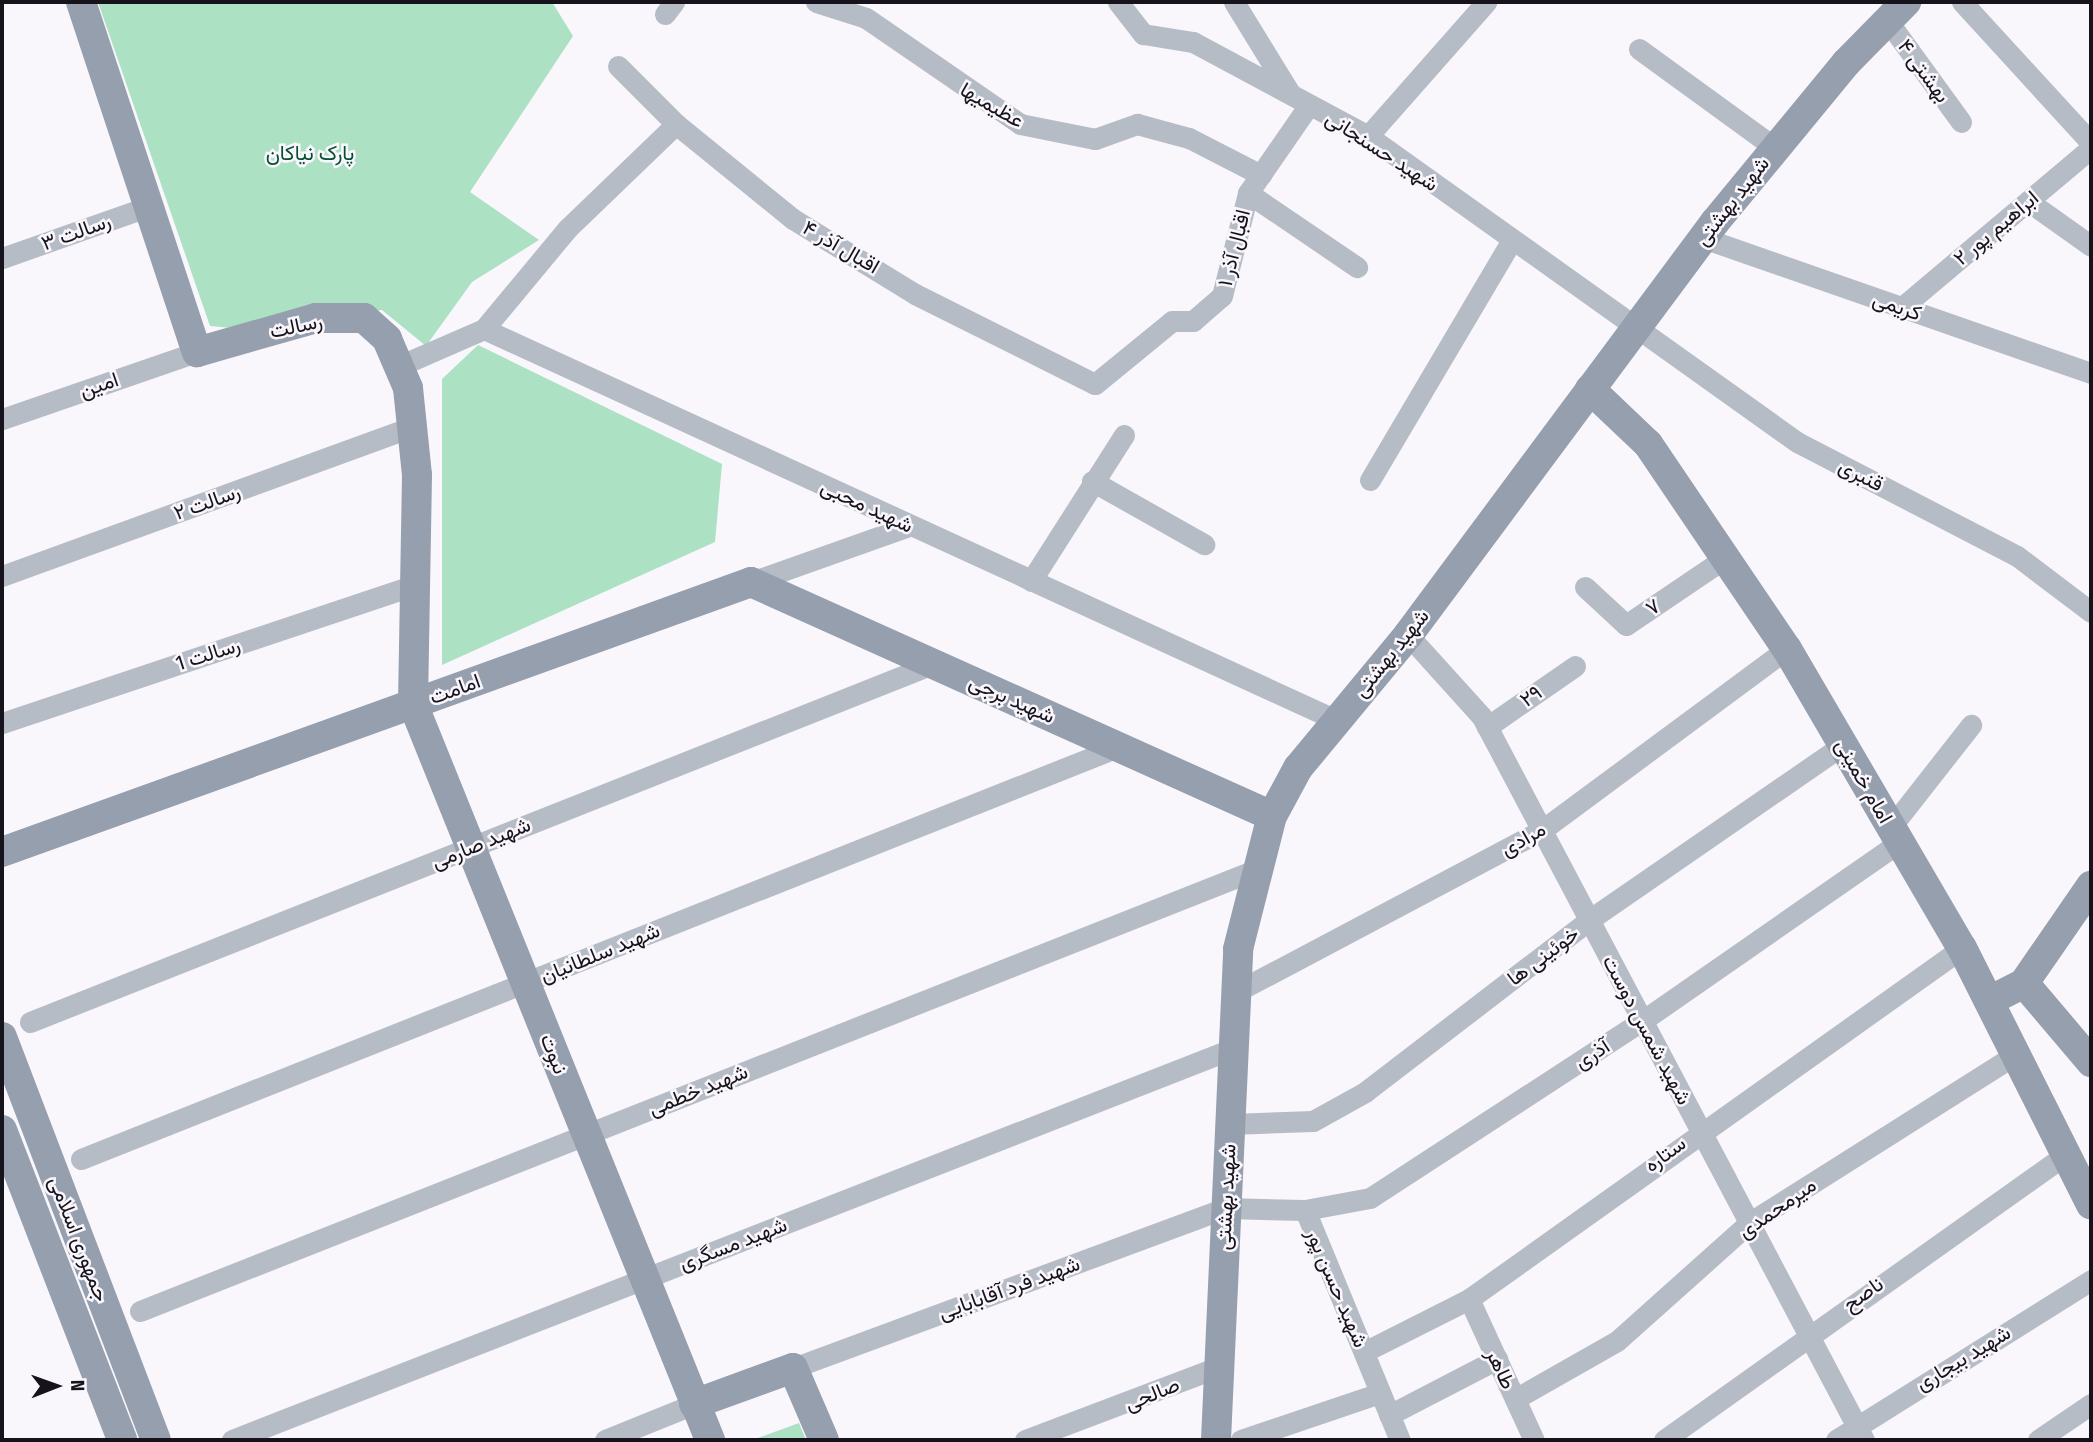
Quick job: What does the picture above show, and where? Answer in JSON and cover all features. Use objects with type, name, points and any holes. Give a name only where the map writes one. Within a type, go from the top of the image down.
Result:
[{"type":"street","points":[[81,2],[197,352]]},
{"type":"street","name":"شهید حسنجانی","points":[[1118,2],[1143,34],[1194,43],[1368,136],[1636,329]]},
{"type":"street","points":[[1234,2],[1300,100]]},
{"type":"street","points":[[1368,136],[1486,2]]},
{"type":"street","name":"ابراهیم پور ۲","points":[[1901,308],[2091,146],[1962,2]]},
{"type":"street","name":"عظیمیها","points":[[824,4],[866,18],[1020,124],[1095,139],[1137,124],[1189,138],[1261,175]]},
{"type":"street","name":"بهشتی ۴","points":[[1897,11],[1961,122]]},
{"type":"street","name":"شهید بهشتی","points":[[1216,1440],[1236,992],[1255,870],[1272,816],[1298,768],[1408,635],[1703,238],[1774,147],[1897,11]]},
{"type":"street","points":[[1639,49],[1774,147]]},
{"type":"street","name":"اقبال آذر ۴","points":[[618,66],[676,124],[793,219],[915,294],[1095,384]]},
{"type":"street","name":"اقبال آذر ۱","points":[[1095,384],[1172,321],[1193,321],[1222,296],[1248,193],[1261,175],[1300,100]]},
{"type":"street","points":[[398,366],[484,329],[568,228],[676,124]]},
{"type":"street","points":[[1248,193],[1357,267]]},
{"type":"street","points":[[2028,201],[2091,246]]},
{"type":"street","name":"رسالت ۳","points":[[2,258],[150,206]]},
{"type":"street","name":"کریمی","points":[[1703,238],[2091,373]]},
{"type":"street","points":[[1370,480],[1512,240]]},
{"type":"street","name":"رسالت","points":[[197,352],[316,318],[364,318],[387,340],[398,366],[412,427],[415,585],[413,704]]},
{"type":"street","name":"شهید محبی","points":[[484,329],[1336,720]]},
{"type":"street","name":"قنبری","points":[[1636,329],[1797,442],[2017,556],[2091,612]]},
{"type":"street","name":"امین","points":[[2,419],[197,352]]},
{"type":"street","name":"امام خمینی","points":[[1590,389],[1648,444],[1787,649],[1962,948],[2091,1204]]},
{"type":"street","name":"رسالت ۲","points":[[2,576],[412,427]]},
{"type":"street","points":[[1031,582],[1092,481],[1124,435]]},
{"type":"street","points":[[1092,481],[1204,544]]},
{"type":"street","name":"امامت","points":[[2,852],[909,526]]},
{"type":"street","name":"۷","points":[[1585,587],[1626,625],[1725,558]]},
{"type":"street","name":"شهید برجی","points":[[751,582],[1272,816]]},
{"type":"street","name":"رسالت 1","points":[[2,723],[415,585]]},
{"type":"street","name":"شهید شمس دوست","points":[[1408,635],[1487,727],[1860,1432]]},
{"type":"street","name":"مرادی","points":[[1236,992],[1542,830],[1787,649]]},
{"type":"street","name":"شهید صارمی","points":[[30,1022],[933,664]]},
{"type":"street","name":"۲۹","points":[[1487,727],[1575,666]]},
{"type":"street","name":"نبوت","points":[[413,704],[710,1440]]},
{"type":"street","name":"آذری","points":[[1305,1210],[1370,1198],[1643,1021],[1896,834],[1970,725]]},
{"type":"street","name":"خوئینی ها","points":[[1230,1124],[1313,1121],[1365,1092],[1590,920],[1843,745]]},
{"type":"street","name":"شهید سلطانیان","points":[[81,1158],[1118,747]]},
{"type":"street","name":"شهید خطمی","points":[[140,1311],[1255,870]]},
{"type":"street","points":[[1989,1001],[2024,983],[2091,886]]},
{"type":"street","name":"ستاره","points":[[1364,1352],[1469,1298],[1700,1129],[1962,948]]},
{"type":"street","points":[[2024,983],[2091,1062]]},
{"type":"street","name":"جمهوری اسلامی","points":[[2,1037],[156,1440]]},
{"type":"street","name":"شهید مسگری","points":[[232,1440],[1234,1048]]},
{"type":"street","name":"میرمحمدی","points":[[1515,1399],[1617,1341],[1749,1223],[2015,1054]]},
{"type":"street","name":"جمهوری اسلامی","points":[[2,1130],[121,1440]]},
{"type":"street","name":"ناصح","points":[[1664,1440],[1807,1333],[2066,1154]]},
{"type":"street","name":"شهید حسن پور","points":[[1226,1208],[1305,1210],[1400,1440]]},
{"type":"street","name":"شهید فرد آقابابایی","points":[[793,1368],[1226,1208]]},
{"type":"street","name":"شهید بیجاری","points":[[1836,1440],[1860,1432],[2091,1280]]},
{"type":"street","name":"طاهر","points":[[1469,1298],[1534,1440]]},
{"type":"street","points":[[1389,1415],[1497,1359]]},
{"type":"street","name":"صالحی","points":[[1025,1440],[1085,1422],[1218,1367]]},
{"type":"street","points":[[605,1440],[793,1368],[824,1440]]},
{"type":"street","points":[[1241,1440],[1380,1393]]},
{"type":"street","points":[[2038,1440],[2091,1404]]},
{"type":"street","name":"صالحی","points":[[1053,1440],[1085,1422]]},
{"type":"green space","name":"پارک نیاکان","points":[[98,2],[552,2],[573,36],[470,192],[539,240],[472,282],[426,346],[382,310],[243,329],[210,326]]},
{"type":"green space","points":[[478,345],[722,464],[715,542],[442,665],[442,379]]},
{"type":"green space","points":[[799,1423],[806,1440],[752,1440]]}]
